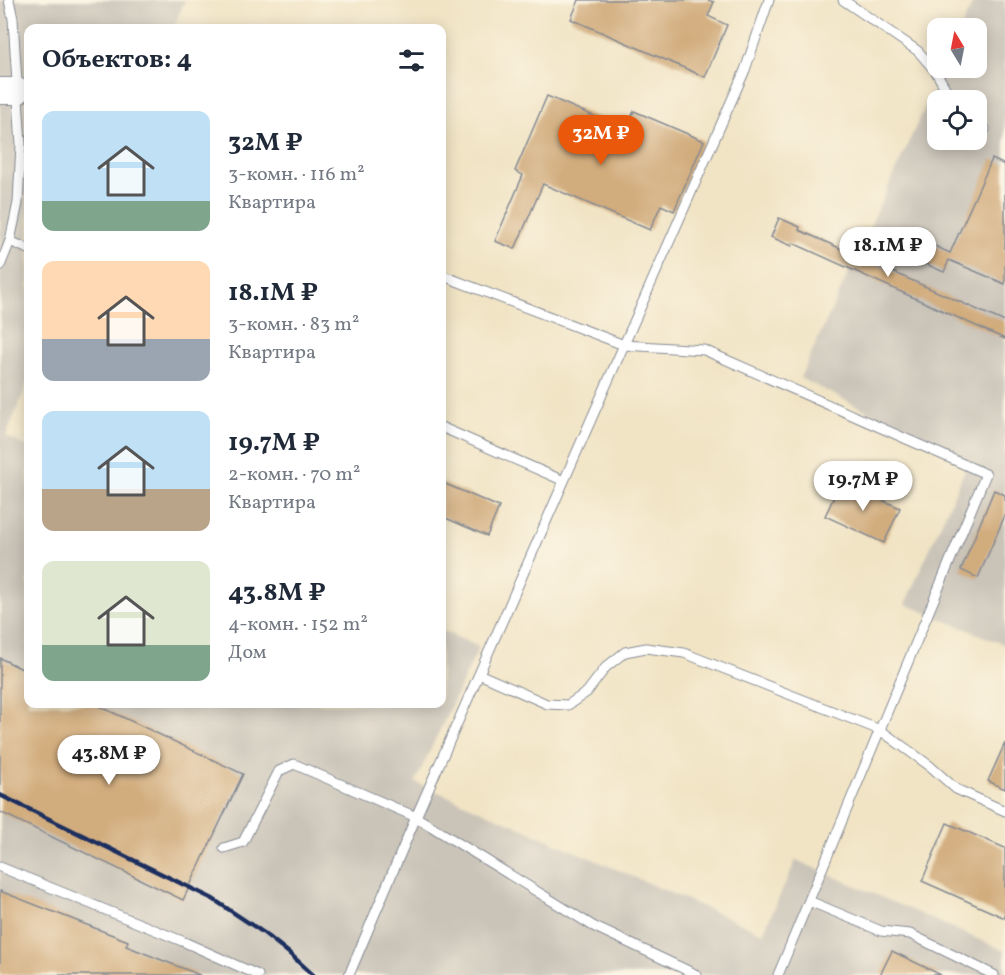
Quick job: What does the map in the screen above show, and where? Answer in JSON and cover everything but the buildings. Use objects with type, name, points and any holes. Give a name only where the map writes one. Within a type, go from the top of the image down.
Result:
[{"type":"lane","points":[[0,266],[10,241],[18,203],[21,145],[8,91],[13,19],[9,0]]},
{"type":"lane","points":[[349,975],[416,817],[746,70],[769,0]]},
{"type":"lane","points":[[843,0],[918,51],[936,72],[946,90]]},
{"type":"lane","points":[[10,241],[24,247]]},
{"type":"lane","points":[[446,277],[624,345],[704,350],[986,474],[778,975]]},
{"type":"lane","points":[[446,429],[564,481]]},
{"type":"lane","points":[[479,674],[547,704],[568,705],[587,692],[606,667],[625,652],[646,648],[684,653],[880,729],[930,766],[956,789],[1005,811]]},
{"type":"lane","points":[[224,848],[243,842],[279,771],[294,764],[416,817],[593,926],[697,975]]},
{"type":"lane","points":[[0,867],[258,975]]},
{"type":"lane","points":[[809,901],[881,931],[910,934],[994,975]]},
{"type":"shaded area","points":[[0,0],[185,0],[175,24],[24,24],[24,392],[6,436],[24,445],[24,708],[446,708],[446,632],[479,647],[415,782],[763,933],[796,860],[1005,951],[1005,975],[0,975]]},
{"type":"shaded area","points":[[974,0],[1005,0],[1005,645],[905,604],[969,461],[800,378],[927,103],[927,150],[987,150],[987,90],[933,90],[938,78],[987,78],[987,18],[966,18]]},
{"type":"railway","points":[[0,795],[213,899],[264,933],[313,975]]}]
